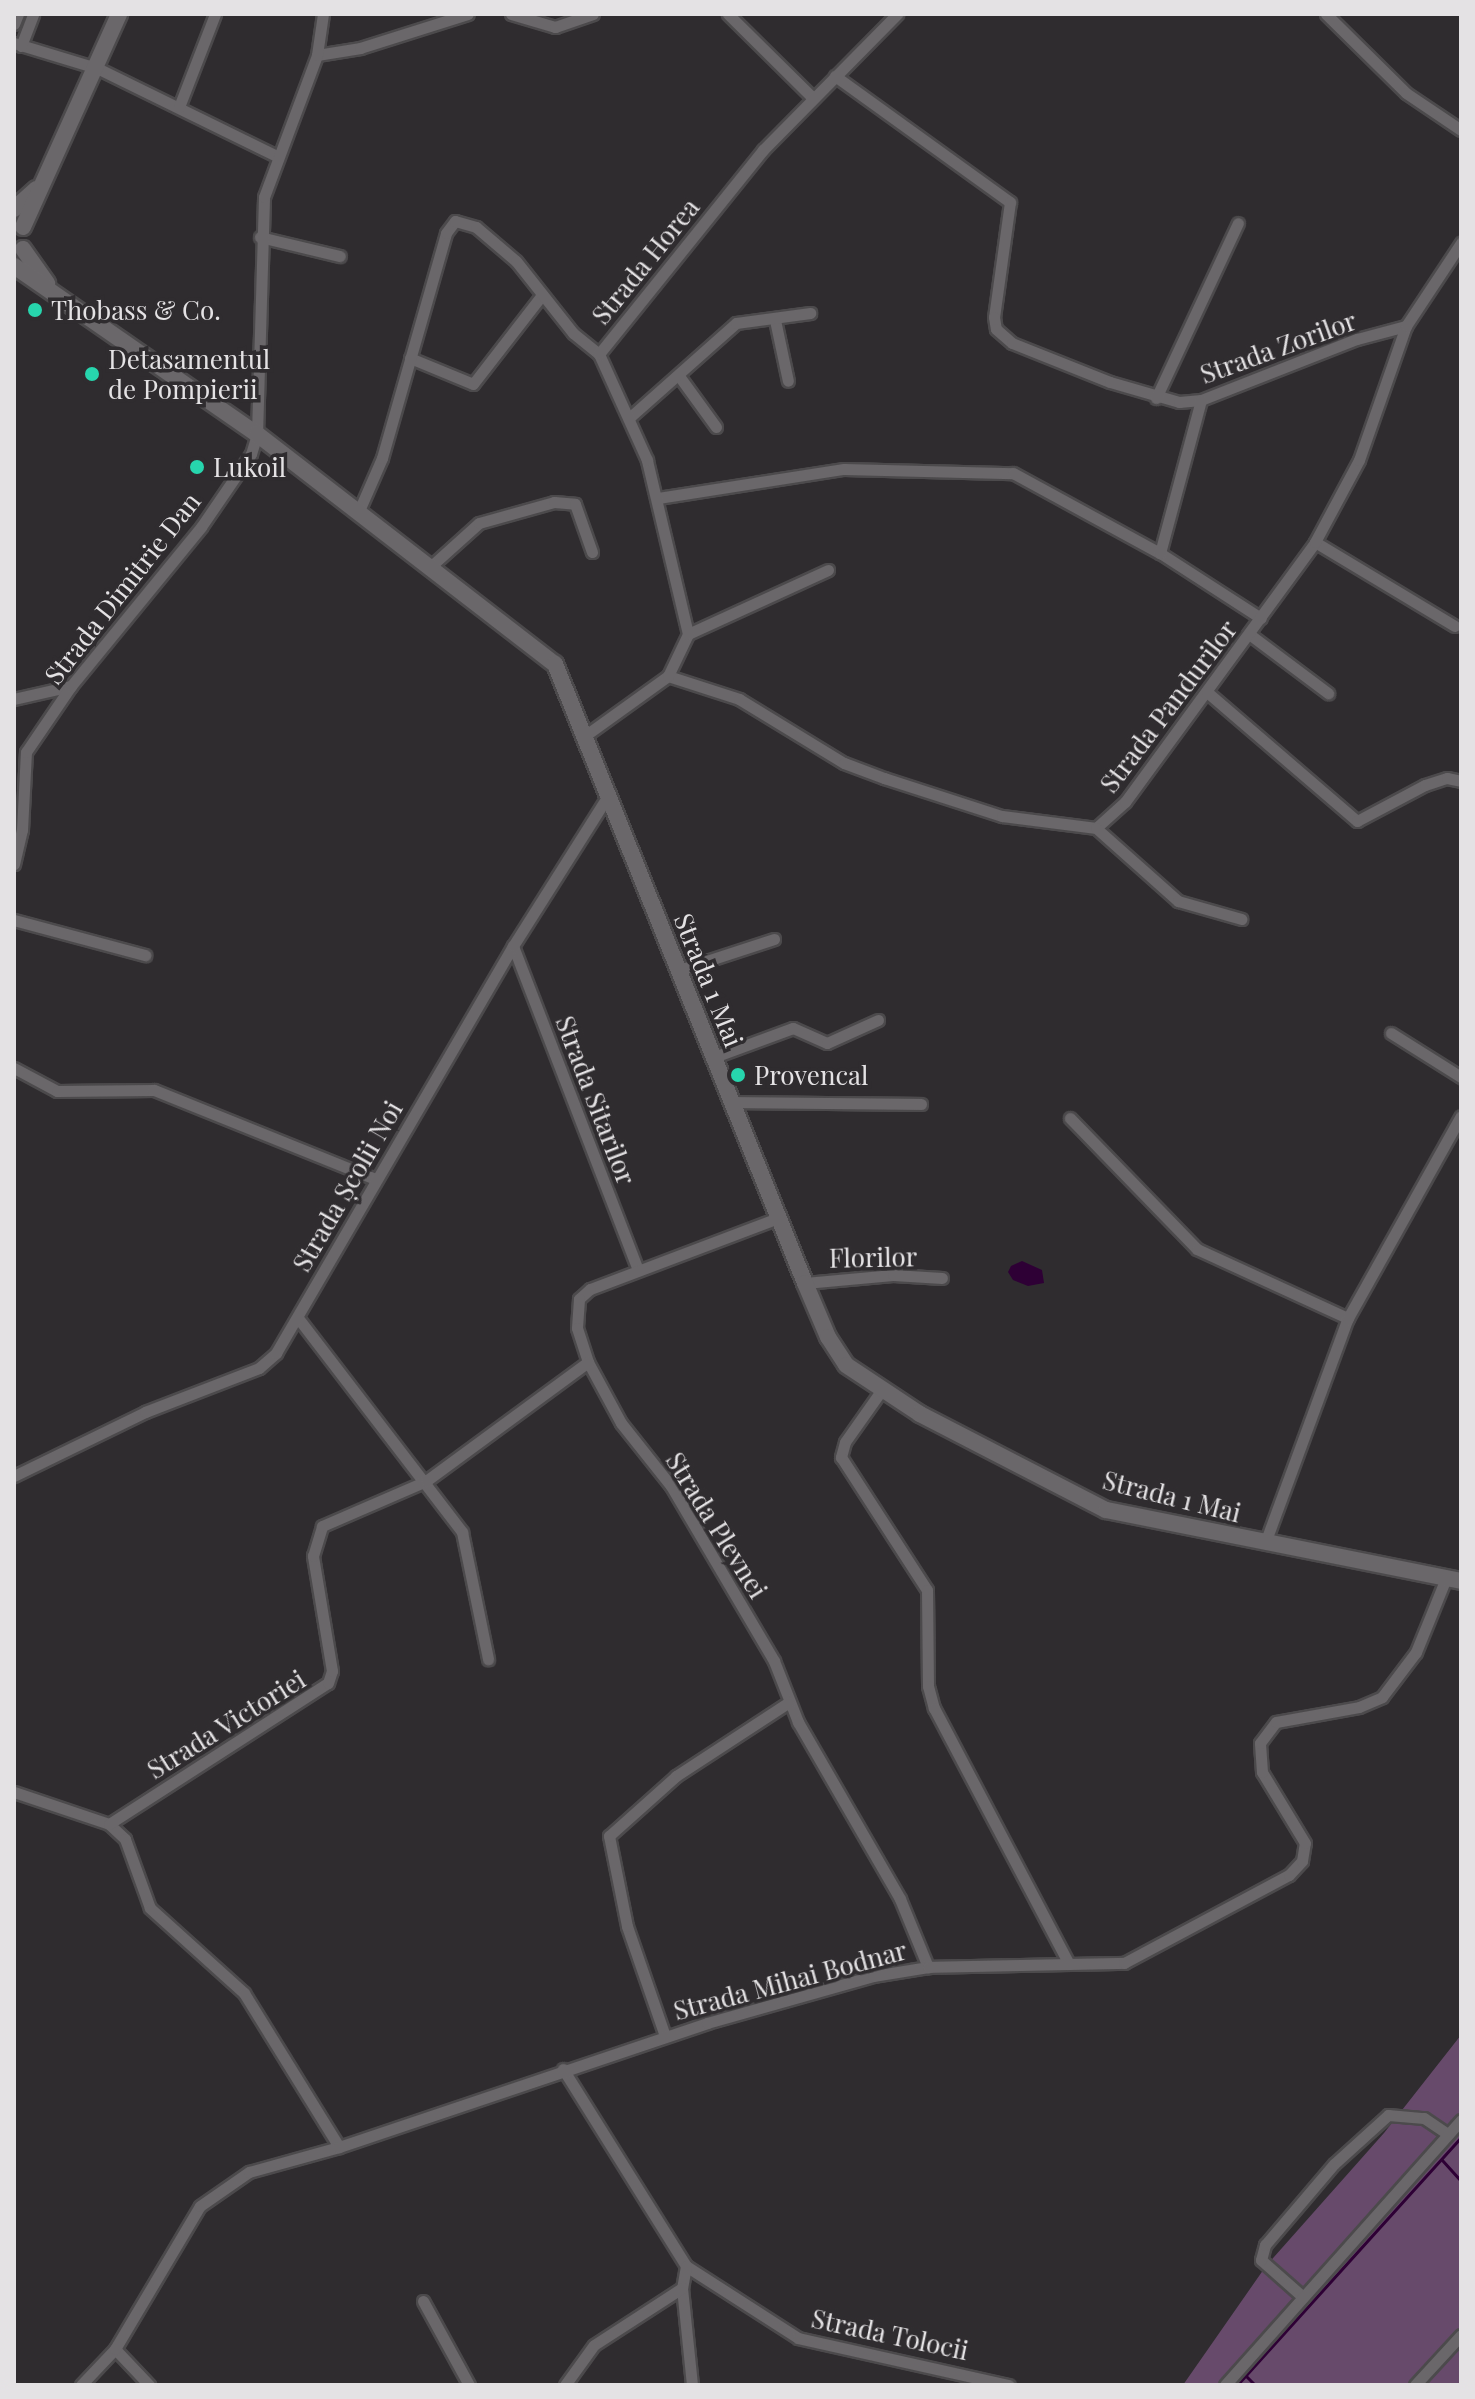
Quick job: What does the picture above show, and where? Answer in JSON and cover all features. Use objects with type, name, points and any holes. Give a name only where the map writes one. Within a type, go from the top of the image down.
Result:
[{"type":"main road","points":[[19,254],[18,223],[97,68],[119,14]]},
{"type":"main road","points":[[14,209],[40,185]]},
{"type":"main road","name":"Strada 1 Mai","points":[[19,254],[54,294]]},
{"type":"main road","name":"Strada 1 Mai","points":[[14,266],[257,434],[555,664],[778,1218],[828,1337],[846,1365],[881,1391],[1106,1510],[1454,1580]]},
{"type":"street","points":[[14,24],[18,14]]},
{"type":"street","points":[[33,14],[18,44],[97,68],[277,156]]},
{"type":"street","points":[[179,107],[215,14]]},
{"type":"street","points":[[257,434],[260,237],[277,156],[317,55],[323,14]]},
{"type":"street","points":[[317,55],[360,48],[468,14]]},
{"type":"street","points":[[511,14],[555,27],[593,14]]},
{"type":"street","points":[[728,14],[813,98]]},
{"type":"street","name":"Strada Horea","points":[[688,634],[658,498],[629,418],[599,354],[763,150],[897,14]]},
{"type":"street","points":[[1326,14],[1406,93],[1461,130]]},
{"type":"street","name":"Strada Zorilor","points":[[835,76],[1010,202],[994,317],[1002,336],[1156,398],[1201,400],[1357,339],[1406,326]]},
{"type":"street","points":[[358,513],[382,458],[446,233],[455,221],[476,227],[516,261],[573,333],[599,354]]},
{"type":"street","points":[[1156,398],[1238,223]]},
{"type":"street","points":[[260,237],[340,256]]},
{"type":"street","name":"Strada Pandurilor","points":[[668,676],[739,699],[844,763],[884,778],[1002,816],[1096,828],[1114,816],[1315,542],[1359,460],[1406,326],[1461,243]]},
{"type":"street","points":[[410,358],[473,384],[542,295]]},
{"type":"street","points":[[629,418],[736,323],[810,313]]},
{"type":"street","points":[[775,320],[788,381]]},
{"type":"street","points":[[679,376],[716,427]]},
{"type":"street","points":[[1160,553],[1201,400]]},
{"type":"street","name":"Strada Dimitrie Dan","points":[[14,864],[22,830],[26,752],[71,686],[201,527],[243,467],[257,434]]},
{"type":"street","points":[[658,498],[844,469],[1013,473],[1160,553],[1261,618]]},
{"type":"street","points":[[429,568],[479,523],[554,502],[575,504],[592,552]]},
{"type":"street","points":[[1315,542],[1455,626]]},
{"type":"street","points":[[586,735],[668,676],[688,634],[828,570]]},
{"type":"street","points":[[1249,634],[1328,693]]},
{"type":"street","points":[[14,699],[71,686]]},
{"type":"street","points":[[1207,692],[1357,821],[1425,785],[1447,778],[1461,781]]},
{"type":"street","name":"Strada Școlii Noi","points":[[14,1476],[145,1412],[259,1368],[276,1353],[513,946],[609,794]]},
{"type":"street","points":[[1096,828],[1178,901],[1241,919]]},
{"type":"street","points":[[14,920],[145,955]]},
{"type":"street","points":[[679,970],[774,939]]},
{"type":"street","name":"Strada Sitarilor","points":[[513,946],[638,1270]]},
{"type":"street","points":[[714,1057],[793,1028],[827,1043],[878,1020]]},
{"type":"street","points":[[1391,1033],[1461,1077]]},
{"type":"street","points":[[14,1068],[57,1091],[154,1090],[375,1179]]},
{"type":"street","points":[[732,1102],[921,1104]]},
{"type":"street","points":[[1265,1543],[1348,1318],[1461,1116]]},
{"type":"street","points":[[1070,1118],[1197,1249],[1348,1318]]},
{"type":"street","name":"Strada Plevnei","points":[[778,1218],[590,1289],[579,1299],[577,1328],[588,1362],[621,1423],[671,1486],[774,1661],[789,1702],[900,1899],[928,1967]]},
{"type":"street","name":"Florilor","points":[[805,1283],[893,1275],[942,1278]]},
{"type":"street","points":[[298,1318],[426,1481],[462,1532],[488,1659]]},
{"type":"street","name":"Strada Victoriei","points":[[109,1824],[323,1689],[332,1671],[313,1556],[316,1535],[322,1526],[426,1481],[588,1362]]},
{"type":"street","points":[[881,1391],[845,1442],[841,1457],[927,1590],[928,1686],[934,1708],[1069,1964]]},
{"type":"street","name":"Strada Mihai Bodnar","points":[[81,2385],[115,2349],[185,2228],[213,2193],[249,2172],[339,2147],[665,2036],[873,1976],[928,1967],[1109,1966],[1137,1959],[1289,1875],[1302,1861],[1305,1843],[1262,1772],[1260,1743],[1276,1722],[1359,1707],[1382,1697],[1410,1663],[1454,1580]]},
{"type":"street","points":[[665,2036],[627,1926],[608,1853],[609,1836],[676,1776],[789,1702]]},
{"type":"street","points":[[14,1792],[109,1824],[132,1854],[150,1908],[244,1993],[339,2147]]},
{"type":"street","name":"Strada Tolocii","points":[[563,2069],[686,2266],[798,2338],[1009,2385]]},
{"type":"street","points":[[1303,2297],[1261,2260],[1265,2245],[1334,2164],[1388,2115],[1424,2118],[1448,2134]]},
{"type":"street","points":[[1225,2385],[1461,2120]]},
{"type":"street","points":[[686,2266],[682,2288],[689,2382]]},
{"type":"street","points":[[565,2385],[594,2345],[682,2288]]},
{"type":"street","points":[[423,2301],[469,2385]]},
{"type":"street","points":[[1415,2385],[1461,2335]]},
{"type":"street","points":[[115,2349],[149,2385]]},
{"type":"shaded area","points":[[1022,1261],[1042,1270],[1044,1283],[1028,1286],[1013,1280],[1008,1272],[1011,1266]]},
{"type":"shaded area","points":[[1461,2035],[1461,2385],[1183,2385],[1266,2266],[1384,2133]]},
{"type":"waterway","points":[[1237,2385],[1461,2137]]},
{"type":"waterway","points":[[1442,2160],[1461,2181]]},
{"type":"waterway","points":[[1246,2376],[1255,2385]]},
{"type":"place","name":"Thobass & Co.","points":[[35,310]]},
{"type":"place","name":"Detasamentul de Pompierii","points":[[92,374]]},
{"type":"place","name":"Lukoil","points":[[197,467]]},
{"type":"place","name":"Provencal","points":[[738,1075]]}]
